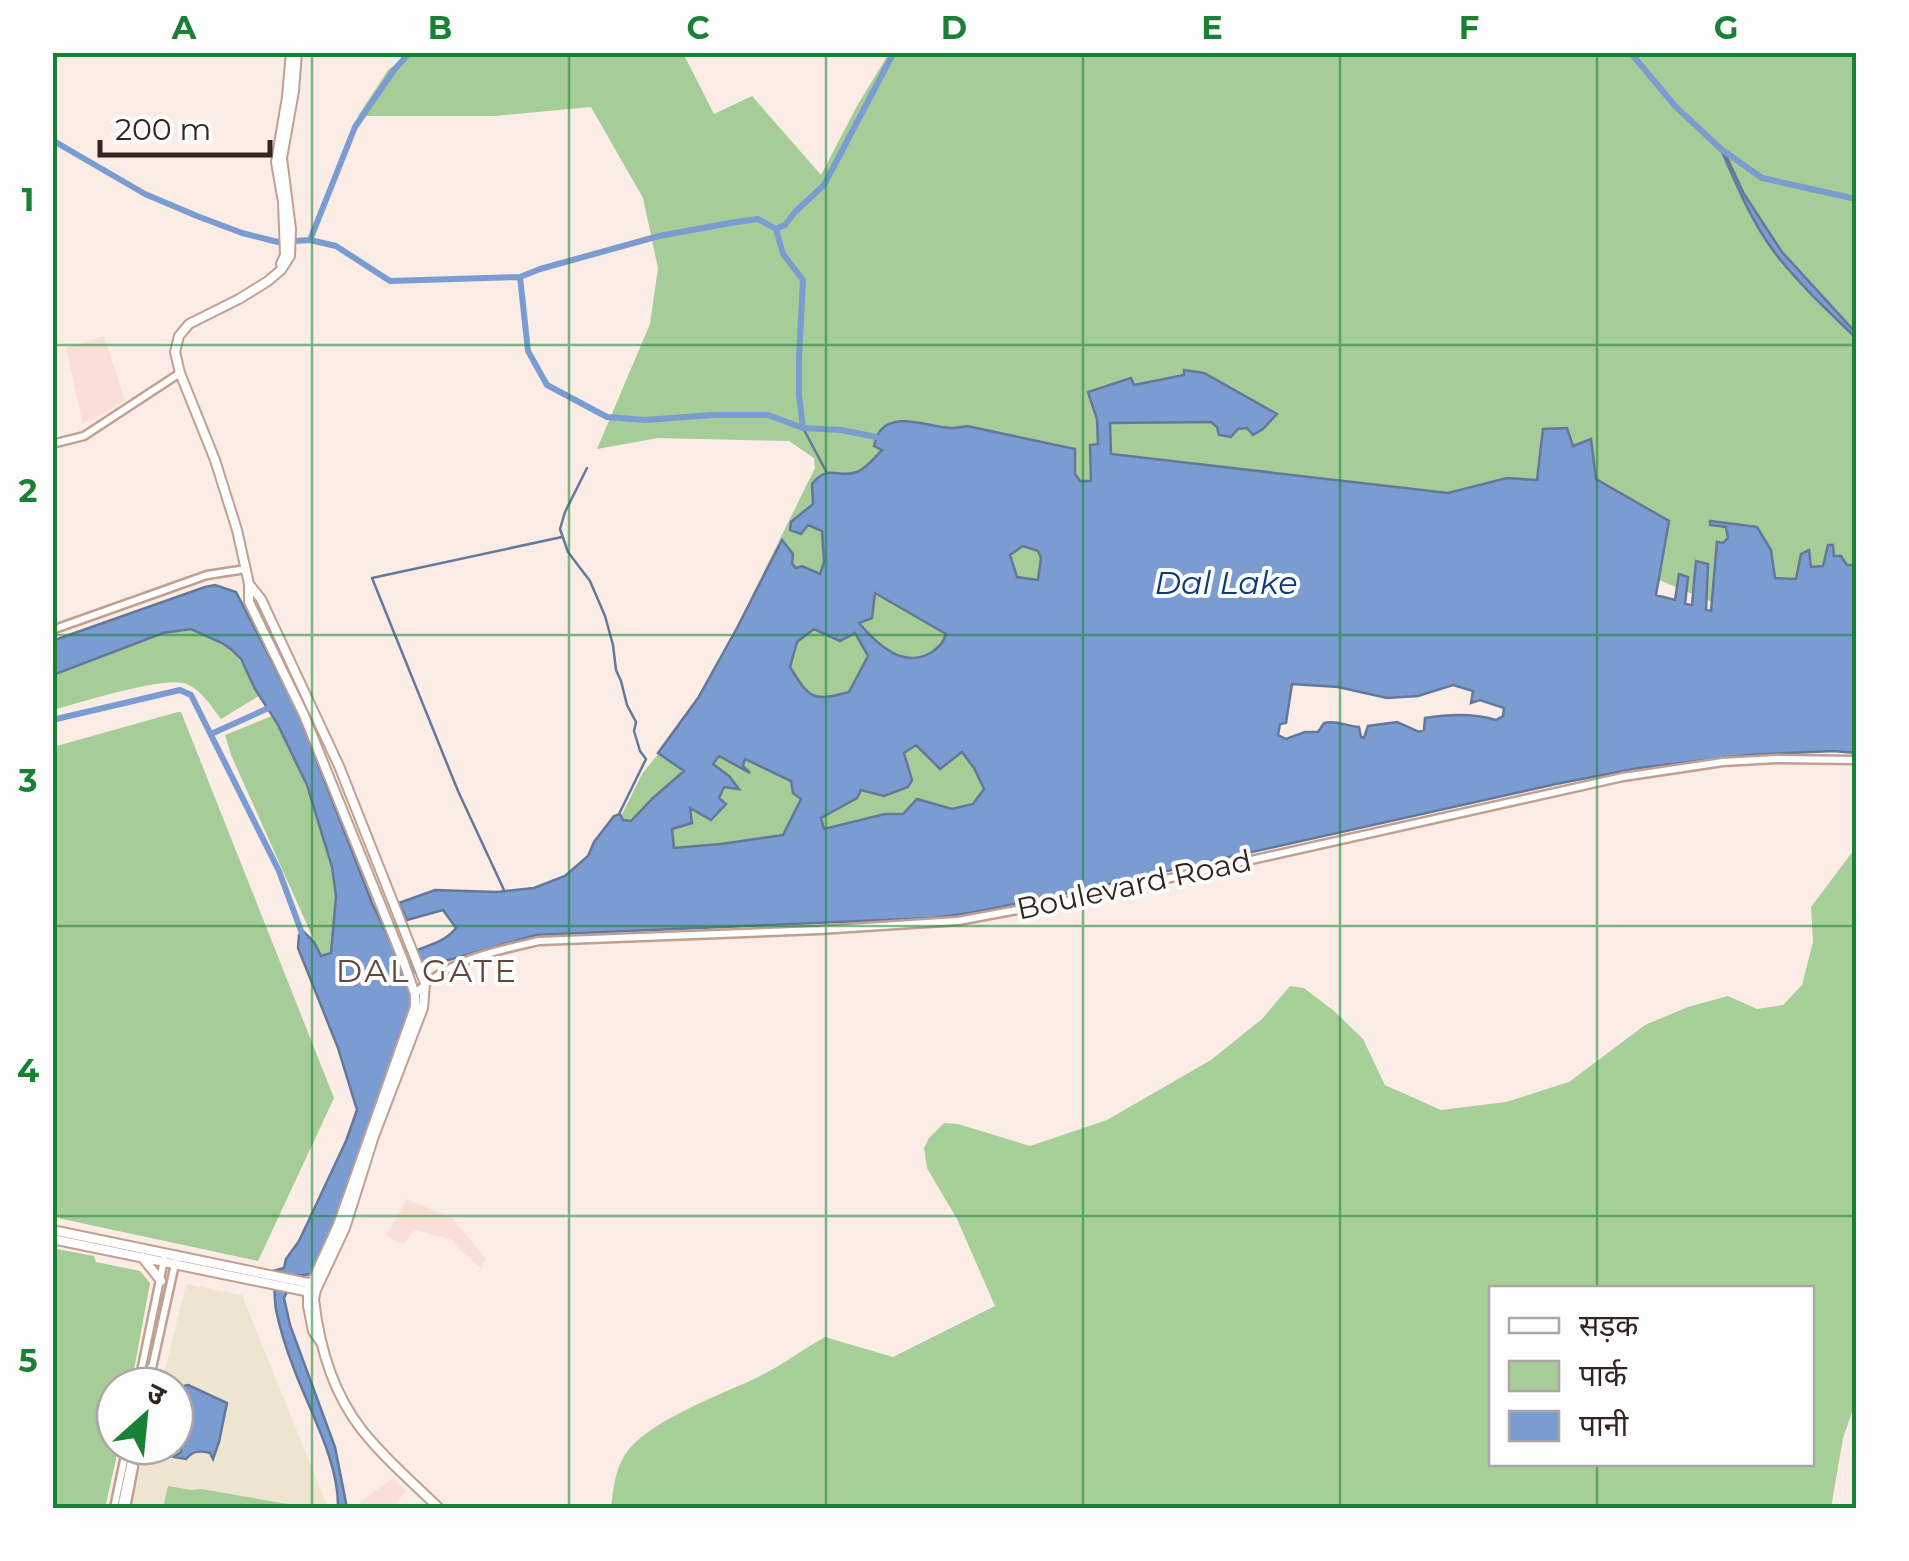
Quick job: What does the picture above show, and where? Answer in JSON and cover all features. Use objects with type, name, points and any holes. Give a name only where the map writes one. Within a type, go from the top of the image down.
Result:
[{"type":"main road","points":[[294,52],[292,102],[282,158],[292,236],[288,256],[282,270],[183,329],[175,352],[237,530],[249,602],[304,714],[415,994],[412,1018],[344,1228],[310,1287],[322,1344],[342,1400],[362,1430],[438,1508]]},
{"type":"main road","points":[[52,444],[84,436],[180,373]]},
{"type":"main road","points":[[52,630],[207,574],[246,569]]},
{"type":"main road","points":[[249,584],[261,599],[315,712],[424,978],[423,1008],[351,1200]]},
{"type":"main road","name":"Boulevard Road","points":[[415,994],[424,978],[448,967],[539,941],[820,930],[958,920],[1077,900],[1623,777],[1724,762],[1856,760]]},
{"type":"main road","points":[[358,848],[370,844]]},
{"type":"main road","points":[[52,1230],[310,1287]]},
{"type":"main road","points":[[52,1239],[142,1257],[164,1256]]},
{"type":"main road","points":[[141,1365],[164,1256]]},
{"type":"main road","points":[[142,1257],[161,1281]]},
{"type":"main road","points":[[152,1366],[177,1260]]},
{"type":"main road","points":[[120,1508],[129,1466]]},
{"type":"shaded area","points":[[104,336],[125,401],[83,424],[66,348]]},
{"type":"shaded area","points":[[407,1199],[453,1219],[486,1259],[480,1267],[453,1240],[415,1230],[403,1244],[386,1236]]},
{"type":"shaded area","points":[[186,1284],[242,1295],[325,1508],[131,1508],[141,1466],[195,1466],[195,1366],[166,1366]]},
{"type":"shaded area","points":[[393,1478],[406,1491],[392,1508],[360,1508],[361,1501]]},
{"type":"green space","points":[[411,53],[688,53],[684,55],[714,114],[752,96],[821,175],[889,53],[1856,53],[1856,592],[1722,606],[1508,518],[1255,618],[1228,760],[580,899],[642,774],[698,705],[815,468],[814,458],[789,441],[658,438],[597,449],[650,324],[658,268],[643,198],[591,107],[495,116],[358,116],[388,70]]},
{"type":"green space","points":[[191,629],[234,654],[259,696],[221,719],[197,691],[176,682],[122,691],[53,710],[53,675],[149,637]]},
{"type":"green space","points":[[178,712],[334,1098],[258,1261],[53,1217],[53,747]]},
{"type":"green space","points":[[272,716],[313,804],[334,879],[332,953],[321,956],[225,735]]},
{"type":"green space","points":[[1856,847],[1856,1401],[1843,1438],[1831,1508],[611,1508],[616,1475],[624,1456],[649,1431],[685,1410],[767,1373],[825,1337],[893,1357],[995,1306],[957,1219],[927,1168],[924,1148],[944,1123],[1030,1146],[1107,1120],[1211,1060],[1262,1019],[1290,986],[1304,988],[1363,1039],[1385,1085],[1441,1110],[1506,1102],[1569,1082],[1645,1025],[1688,1007],[1728,996],[1757,1009],[1783,1005],[1802,985],[1813,942],[1811,907]]},
{"type":"green space","points":[[52,1248],[140,1271],[150,1283],[135,1366],[95,1366],[95,1466],[114,1466],[105,1508],[53,1508]]},
{"type":"green space","points":[[168,1486],[287,1504],[289,1508],[163,1508]]},
{"type":"water","points":[[1721,149],[1744,194],[1782,252],[1856,333],[1856,338],[1766,241]]},
{"type":"water","name":"Dal Lake","points":[[1184,370],[1204,373],[1277,414],[1253,435],[1247,428],[1238,429],[1231,437],[1219,435],[1211,422],[1110,423],[1111,454],[1448,493],[1507,478],[1537,480],[1543,429],[1567,428],[1573,446],[1591,439],[1596,479],[1669,521],[1656,595],[1675,600],[1679,574],[1688,577],[1685,604],[1692,605],[1696,561],[1708,564],[1706,610],[1711,611],[1717,542],[1728,538],[1726,527],[1710,525],[1710,521],[1757,527],[1771,550],[1775,578],[1796,579],[1801,554],[1809,550],[1811,567],[1823,566],[1828,545],[1833,545],[1834,556],[1841,556],[1847,565],[1856,565],[1856,753],[1748,755],[1639,768],[970,913],[932,918],[536,935],[424,967],[407,976],[412,1003],[321,1260],[311,1274],[295,1276],[284,1298],[290,1325],[335,1447],[347,1508],[338,1508],[329,1455],[280,1325],[273,1271],[284,1268],[299,1241],[357,1110],[338,1048],[298,948],[299,935],[304,932],[321,956],[331,953],[336,896],[332,867],[307,785],[241,659],[222,643],[191,629],[163,633],[53,675],[52,641],[205,587],[215,585],[236,592],[298,712],[372,903],[402,965],[420,959],[417,950],[443,939],[456,928],[443,910],[407,920],[399,903],[435,890],[497,892],[534,888],[565,876],[588,856],[614,816],[620,814],[623,820],[631,821],[684,771],[658,753],[698,698],[782,540],[793,554],[792,564],[796,568],[802,566],[820,574],[824,562],[822,531],[808,525],[801,534],[790,530],[791,522],[813,504],[812,484],[823,474],[850,474],[864,468],[882,450],[874,446],[885,426],[906,421],[951,428],[967,426],[1075,449],[1075,474],[1080,481],[1091,481],[1090,445],[1098,444],[1097,419],[1088,392],[1131,378],[1134,385],[1184,375]],"holes":[[[1023,546],[1038,551],[1038,580],[1017,577],[1010,555]],[[875,593],[946,634],[932,652],[911,658],[882,646],[859,623],[872,618]],[[814,629],[840,641],[855,633],[868,656],[849,692],[827,697],[808,692],[790,667],[797,642]],[[1292,684],[1338,687],[1387,698],[1418,696],[1453,685],[1473,691],[1471,703],[1480,700],[1504,708],[1503,716],[1496,720],[1461,715],[1425,718],[1424,730],[1419,732],[1397,722],[1368,726],[1364,738],[1359,727],[1329,722],[1318,732],[1286,739],[1278,735],[1280,724],[1286,723]],[[916,745],[940,769],[962,752],[984,789],[973,804],[952,809],[917,799],[903,814],[885,814],[824,829],[821,818],[857,798],[861,790],[884,796],[908,787],[912,780],[904,753]],[[719,756],[750,773],[743,766],[745,759],[791,781],[793,793],[801,799],[783,835],[674,848],[672,829],[692,823],[690,808],[711,820],[726,804],[719,798],[724,787],[739,789],[713,764]]]},
{"type":"water","points":[[195,1388],[227,1403],[213,1459],[210,1453],[195,1453]]},
{"type":"waterway","points":[[310,240],[355,127],[410,52]]},
{"type":"waterway","points":[[52,140],[145,194],[197,216],[278,242],[310,240],[336,246],[390,281],[520,277],[659,236],[758,219],[776,229],[785,225],[824,185],[894,52]]},
{"type":"waterway","points":[[1630,52],[1676,107],[1721,149],[1762,178],[1856,199]]},
{"type":"waterway","points":[[776,229],[783,254],[803,280],[799,358],[803,428]]},
{"type":"waterway","points":[[520,277],[528,351],[547,385],[607,417],[645,420],[768,415],[803,428],[876,437]]},
{"type":"waterway","points":[[803,428],[827,473]]},
{"type":"waterway","points":[[587,468],[560,529],[568,552],[590,581],[605,616],[616,670],[636,722],[634,731],[640,751],[646,759],[619,814]]},
{"type":"waterway","points":[[504,890],[458,791],[372,578],[562,537]]},
{"type":"waterway","points":[[52,720],[180,690],[191,695],[279,871],[304,939]]},
{"type":"waterway","points":[[211,734],[273,706]]},
{"type":"district","name":"DAL GATE","points":[[427,971]]}]
